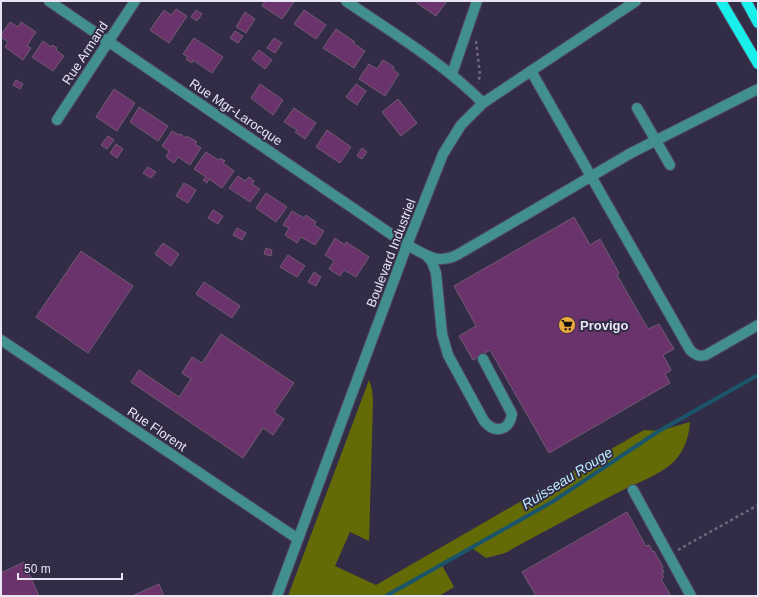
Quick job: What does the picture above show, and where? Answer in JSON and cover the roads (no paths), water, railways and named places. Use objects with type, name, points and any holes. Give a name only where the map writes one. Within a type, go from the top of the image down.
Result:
[{"type":"main road","points":[[721,1],[758,64]]},
{"type":"main road","points":[[746,1],[758,23]]},
{"type":"street","name":"Rue Mgr-Larocque","points":[[49,1],[407,245],[427,256]]},
{"type":"street","name":"Rue Armand","points":[[57,120],[135,1]]},
{"type":"street","points":[[346,1],[452,74],[483,103]]},
{"type":"street","points":[[452,74],[477,1]]},
{"type":"street","name":"Boulevard Industriel","points":[[277,596],[407,245],[448,143],[461,125],[483,103],[636,1]]},
{"type":"street","points":[[531,71],[693,352],[699,356],[706,355],[758,326]]},
{"type":"street","points":[[427,256],[439,260],[451,258],[656,140],[758,89]]},
{"type":"street","points":[[638,108],[670,164]]},
{"type":"street","points":[[427,256],[432,262],[436,272],[442,334],[448,355],[484,421],[494,429],[501,429],[507,426],[511,420],[512,414],[483,359]]},
{"type":"street","name":"Rue Florent","points":[[1,340],[298,539]]},
{"type":"street","points":[[633,490],[691,596]]},
{"type":"waterway","name":"Ruisseau Rouge","points":[[386,596],[552,502],[659,431],[758,375]]},
{"type":"place","name":"Provigo","points":[[567,325]]}]
